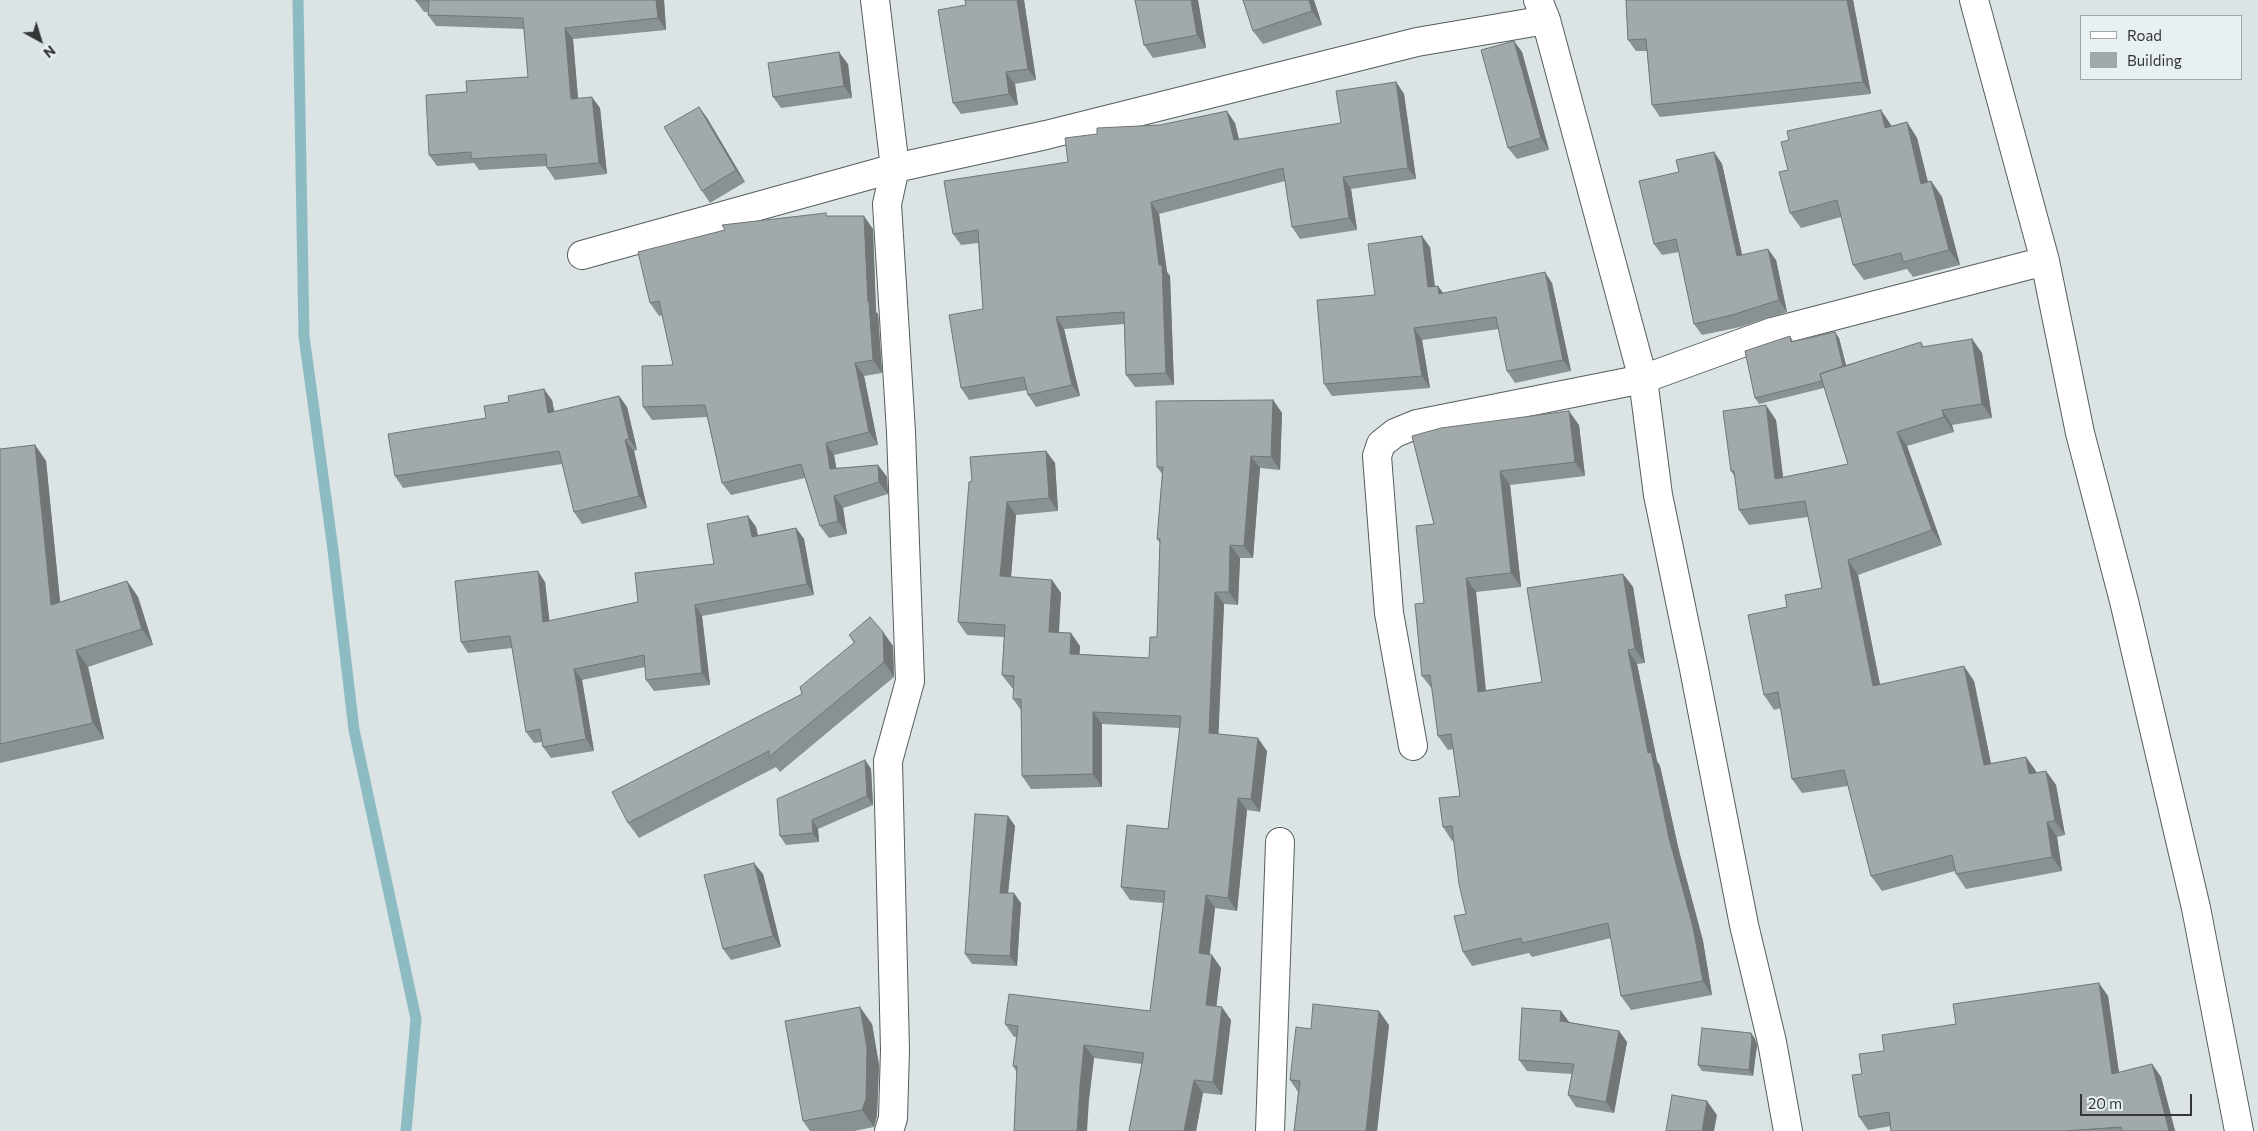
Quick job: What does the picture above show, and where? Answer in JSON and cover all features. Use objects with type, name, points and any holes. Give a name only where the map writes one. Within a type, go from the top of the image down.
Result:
[{"type":"street","points":[[875,0],[895,168],[887,204],[901,442],[910,681],[888,761],[895,1050],[893,1118],[889,1131]]},
{"type":"street","points":[[1974,0],[2045,261],[2080,434],[2124,601],[2196,908],[2239,1131]]},
{"type":"street","points":[[582,255],[895,168],[1046,136],[1542,10],[1643,378],[1658,495],[1744,925],[1772,1042],[1788,1131]]},
{"type":"street","points":[[1412,746],[1389,613],[1377,456],[1381,444],[1395,433],[1417,424],[1643,378],[1772,332],[2045,261]]},
{"type":"street","points":[[1270,1131],[1280,842]]},
{"type":"building","points":[[416,0],[656,0],[658,18],[565,28],[571,99],[592,97],[599,163],[547,168],[546,154],[471,159],[471,152],[429,155],[426,95],[467,92],[466,81],[528,77],[523,18],[428,15],[429,1]]},
{"type":"building","points":[[965,0],[1017,0],[1028,69],[1006,72],[1009,94],[953,103],[938,10],[966,5]]},
{"type":"building","points":[[1135,0],[1191,0],[1197,35],[1144,45]]},
{"type":"building","points":[[1243,0],[1309,0],[1312,11],[1253,31]]},
{"type":"building","points":[[1626,0],[1847,0],[1863,82],[1652,105],[1646,39],[1628,40]]},
{"type":"building","points":[[1514,41],[1541,138],[1508,148],[1481,50]]},
{"type":"building","points":[[839,52],[844,86],[773,97],[768,63]]},
{"type":"building","points":[[1396,82],[1408,168],[1343,177],[1349,218],[1292,227],[1283,168],[1151,202],[1159,265],[1162,265],[1166,373],[1126,375],[1124,312],[1056,317],[1072,385],[1028,395],[1024,377],[961,388],[949,315],[983,309],[978,230],[953,234],[944,181],[1068,162],[1065,138],[1097,134],[1097,128],[1160,125],[1227,111],[1234,140],[1341,123],[1336,91]]},
{"type":"building","points":[[699,107],[736,170],[702,191],[664,127]]},
{"type":"building","points":[[1881,110],[1885,128],[1907,122],[1921,184],[1931,181],[1949,250],[1903,262],[1901,253],[1853,265],[1837,200],[1790,213],[1779,172],[1788,170],[1781,142],[1789,140],[1787,131]]},
{"type":"building","points":[[1714,152],[1737,256],[1768,249],[1779,300],[1732,315],[1694,324],[1676,239],[1654,244],[1639,181],[1679,172],[1676,160]]},
{"type":"building","points":[[826,213],[826,216],[864,216],[873,360],[855,363],[869,432],[826,443],[830,469],[878,465],[879,482],[834,496],[838,521],[820,526],[801,464],[722,483],[705,405],[643,407],[642,366],[673,365],[659,301],[650,303],[638,252],[725,230],[722,225]]},
{"type":"building","points":[[1422,236],[1428,287],[1438,286],[1439,294],[1545,272],[1563,360],[1507,371],[1496,317],[1414,328],[1422,376],[1324,384],[1317,300],[1375,295],[1368,244]]},
{"type":"building","points":[[1835,332],[1843,366],[1820,374],[1822,381],[1755,398],[1745,351],[1790,336],[1791,342]]},
{"type":"building","points":[[1972,339],[1982,404],[1942,410],[1944,417],[1897,432],[1932,530],[1848,560],[1873,686],[1964,666],[1984,765],[2026,757],[2029,774],[2046,771],[2055,821],[2047,822],[2052,857],[1956,874],[1952,855],[1871,876],[1844,770],[1792,779],[1778,692],[1764,695],[1748,615],[1787,607],[1785,595],[1822,588],[1805,501],[1739,510],[1734,471],[1731,471],[1723,411],[1766,405],[1775,479],[1848,464],[1820,374],[1921,342],[1922,347]]},
{"type":"building","points":[[544,389],[548,413],[619,396],[629,439],[625,440],[639,496],[574,512],[559,451],[395,476],[388,434],[486,418],[484,406],[509,402],[508,396]]},
{"type":"building","points":[[1273,400],[1271,457],[1251,456],[1244,546],[1230,545],[1229,592],[1215,592],[1209,733],[1258,738],[1251,799],[1238,798],[1228,898],[1206,895],[1199,953],[1212,955],[1206,1005],[1222,1007],[1213,1082],[1194,1080],[1184,1131],[1129,1131],[1144,1053],[1084,1045],[1077,1131],[1014,1131],[1017,1066],[1013,1066],[1018,1026],[1005,1024],[1009,994],[1150,1011],[1165,891],[1121,887],[1127,825],[1168,829],[1181,716],[1093,712],[1093,774],[1022,776],[1021,699],[1013,699],[1014,676],[1002,675],[1005,625],[958,622],[969,482],[972,481],[970,457],[1046,451],[1049,498],[1007,502],[1000,576],[1052,580],[1049,632],[1071,633],[1070,654],[1149,658],[1150,637],[1157,637],[1160,539],[1157,539],[1163,467],[1157,467],[1156,401]]},
{"type":"building","points":[[1569,411],[1575,462],[1500,471],[1511,573],[1466,578],[1478,692],[1542,682],[1527,588],[1623,574],[1635,649],[1628,650],[1648,753],[1651,752],[1669,838],[1693,927],[1703,981],[1621,996],[1608,923],[1522,943],[1521,938],[1463,952],[1454,916],[1466,914],[1459,884],[1452,826],[1443,827],[1439,798],[1460,796],[1451,734],[1438,736],[1430,675],[1422,676],[1415,604],[1424,603],[1416,526],[1434,524],[1412,436],[1441,428]]},
{"type":"building","points":[[35,445],[51,605],[127,581],[142,629],[76,650],[93,723],[0,744],[0,449]]},
{"type":"building","points":[[748,516],[752,537],[796,528],[807,584],[695,605],[702,673],[646,680],[644,655],[574,669],[586,739],[543,747],[540,729],[526,732],[510,636],[461,642],[455,581],[538,571],[543,622],[638,602],[635,573],[714,564],[707,524]]},
{"type":"building","points":[[870,617],[883,632],[884,662],[769,757],[769,751],[628,823],[612,792],[802,694],[800,687],[855,642],[849,635]]},
{"type":"building","points":[[865,760],[867,796],[812,820],[813,833],[780,836],[777,799]]},
{"type":"building","points":[[975,814],[1008,816],[1000,893],[1014,893],[1010,956],[965,954]]},
{"type":"building","points":[[754,863],[773,936],[723,949],[704,875]]},
{"type":"building","points":[[2099,983],[2112,1074],[2152,1064],[2169,1131],[2122,1131],[2121,1127],[2064,1131],[1891,1131],[1889,1112],[1859,1117],[1852,1075],[1862,1074],[1859,1054],[1884,1051],[1882,1035],[1956,1024],[1953,1004]]},
{"type":"building","points":[[1313,1004],[1379,1011],[1366,1131],[1294,1131],[1300,1081],[1290,1080],[1296,1027],[1311,1029]]},
{"type":"building","points":[[860,1007],[867,1048],[866,1099],[862,1110],[803,1121],[785,1021]]},
{"type":"building","points":[[1522,1008],[1561,1011],[1560,1021],[1619,1031],[1606,1102],[1568,1095],[1574,1064],[1519,1060]]},
{"type":"building","points":[[1702,1028],[1751,1033],[1749,1070],[1698,1065]]},
{"type":"building","points":[[1672,1095],[1707,1101],[1702,1131],[1666,1131]]},
{"type":"waterway","points":[[298,0],[304,336],[333,550],[354,730],[416,1019],[406,1131]]}]
